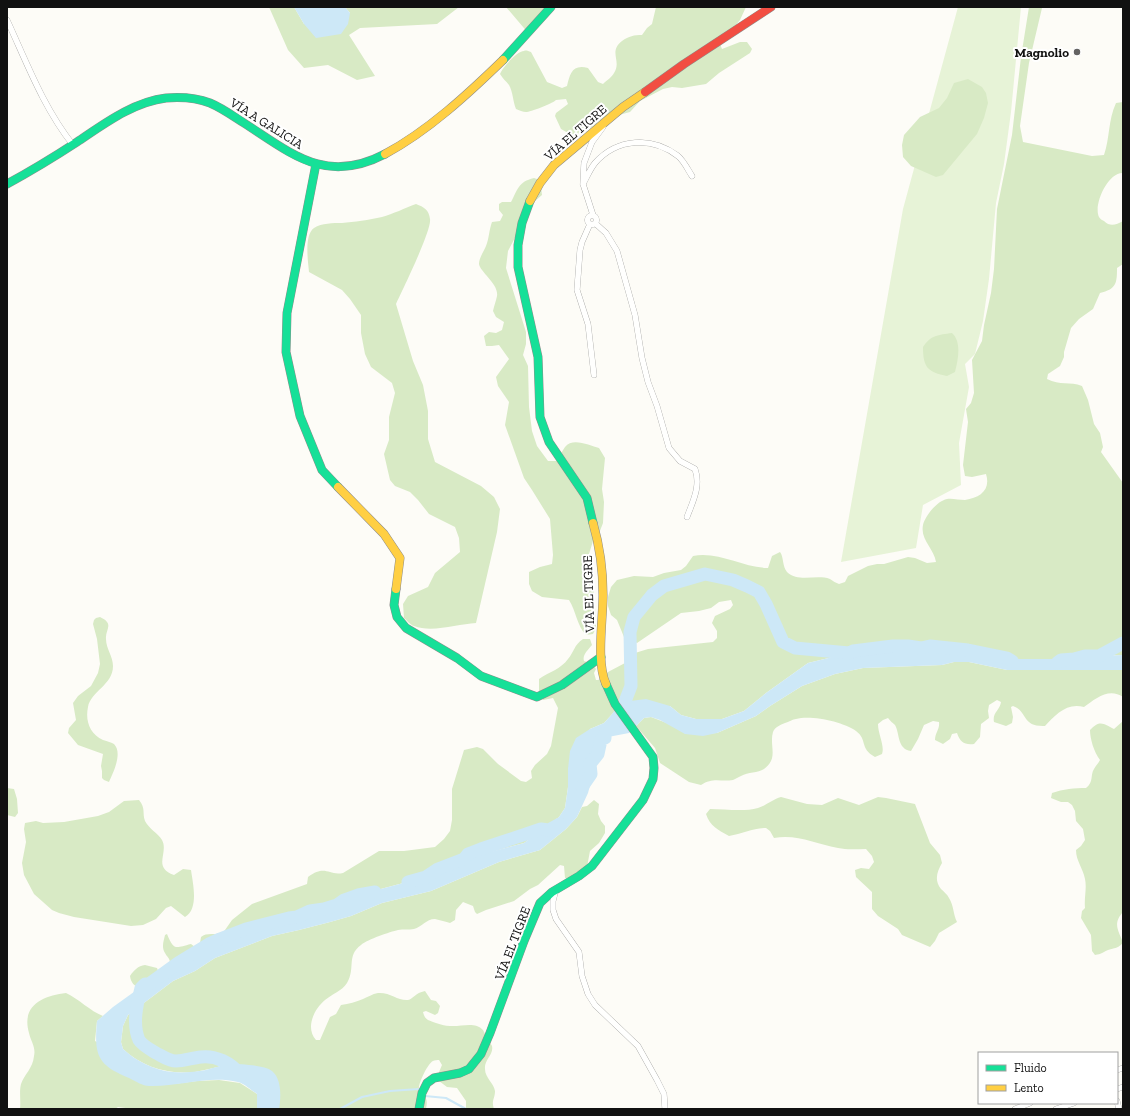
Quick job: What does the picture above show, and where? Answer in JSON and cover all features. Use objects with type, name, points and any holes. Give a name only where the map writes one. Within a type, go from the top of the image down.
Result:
[{"type":"street","name":"VÍA A GALICIA","points":[[7,184],[32,171],[128,110],[147,102],[180,97],[210,103],[294,156],[316,164],[338,167],[368,162],[392,150],[412,136],[444,113],[482,81],[529,34],[551,7]]},
{"type":"street","name":"VÍA EL TIGRE","points":[[419,1109],[420,1099],[426,1083],[431,1078],[441,1075],[452,1075],[465,1072],[476,1062],[490,1035],[540,903],[546,896],[583,874],[592,866],[649,791],[655,774],[653,757],[615,704],[603,678],[601,658],[603,596],[602,565],[597,536],[587,498],[549,442],[540,417],[538,357],[518,267],[518,245],[522,223],[529,202],[540,183],[554,165],[623,106],[771,7]]},
{"type":"street","points":[[7,20],[39,92],[52,115],[73,145]]},
{"type":"street","points":[[594,375],[588,324],[577,290],[582,242],[597,218],[593,215],[583,184],[584,163],[592,142],[605,125],[623,106]]},
{"type":"street","points":[[583,184],[595,163],[613,148],[635,142],[659,145],[679,157],[692,176]]},
{"type":"street","points":[[316,164],[287,313],[286,352],[300,416],[322,470],[384,534],[400,558],[394,605],[397,617],[406,628],[434,642],[481,676],[537,697],[546,694],[563,684],[601,658]]},
{"type":"street","points":[[593,224],[606,233],[617,251],[635,315],[643,364],[669,448],[680,460],[695,469],[698,478],[697,491],[687,517]]},
{"type":"street","points":[[556,889],[553,901],[553,910],[562,929],[579,952],[582,976],[588,994],[594,1005],[638,1046],[654,1073],[664,1094],[665,1109]]},
{"type":"street","points":[[1015,1109],[1028,1104]]},
{"type":"street","points":[[1056,1109],[1071,1104]]},
{"type":"green space","points":[[269,7],[294,7],[304,24],[350,13],[345,7],[459,7],[437,24],[360,28],[349,35],[375,76],[357,80],[328,65],[304,68],[288,50]]},
{"type":"green space","points":[[506,7],[551,7],[529,34]]},
{"type":"green space","points":[[656,7],[746,7],[740,20],[720,44],[722,49],[740,42],[747,42],[752,49],[750,53],[719,73],[706,84],[682,88],[672,87],[663,89],[640,101],[630,112],[619,115],[610,115],[600,120],[594,126],[575,135],[561,129],[555,116],[556,113],[568,104],[566,99],[556,100],[546,106],[528,112],[516,109],[509,85],[500,74],[507,64],[518,54],[526,51],[531,52],[547,82],[562,88],[567,86],[571,74],[578,67],[588,68],[598,82],[603,84],[612,76],[616,69],[617,64],[615,53],[618,45],[629,37],[642,35],[652,24]]},
{"type":"green space","points":[[958,7],[1021,7],[1011,112],[1004,164],[996,203],[989,279],[983,321],[975,354],[965,364],[969,387],[959,443],[961,485],[923,505],[916,548],[841,562],[903,209]]},
{"type":"green space","points":[[1029,7],[1042,8],[1029,63],[1020,126],[1023,142],[1092,156],[1104,155],[1113,109],[1116,103],[1123,102],[1123,173],[1117,174],[1107,183],[1100,198],[1098,212],[1100,218],[1111,225],[1123,221],[1123,264],[1117,268],[1116,282],[1112,288],[1100,293],[1093,309],[1079,319],[1071,328],[1064,357],[1060,366],[1048,374],[1047,379],[1082,386],[1088,400],[1094,424],[1100,433],[1103,447],[1101,452],[1123,483],[1123,655],[1074,659],[1019,659],[893,646],[849,653],[808,663],[744,711],[722,719],[696,719],[681,715],[670,706],[614,712],[604,723],[590,729],[568,769],[568,787],[565,808],[559,817],[524,843],[464,859],[426,877],[358,895],[337,905],[289,918],[207,945],[200,943],[201,937],[205,935],[220,935],[232,920],[252,904],[307,884],[308,877],[314,873],[319,871],[327,871],[338,874],[343,873],[379,851],[404,851],[435,847],[450,831],[452,820],[452,789],[464,750],[477,747],[483,749],[498,764],[521,781],[526,782],[532,778],[531,771],[547,754],[551,746],[558,708],[553,698],[543,700],[539,692],[539,679],[565,662],[583,639],[590,639],[592,645],[585,655],[584,661],[592,664],[596,669],[594,673],[596,680],[598,680],[603,678],[608,672],[625,663],[635,653],[648,649],[713,642],[717,638],[717,631],[712,623],[715,616],[730,609],[733,605],[731,600],[719,602],[711,608],[681,613],[637,643],[624,637],[617,620],[611,615],[608,606],[608,597],[611,587],[617,580],[634,576],[653,577],[664,573],[681,570],[693,556],[703,555],[768,568],[772,556],[780,552],[785,570],[792,575],[802,578],[825,578],[839,584],[845,582],[848,576],[868,566],[884,564],[908,557],[927,563],[936,562],[933,552],[923,535],[924,521],[929,513],[943,500],[965,500],[980,495],[986,489],[987,485],[986,474],[972,477],[965,476],[963,465],[968,422],[966,409],[971,403],[974,393],[972,360],[982,341],[991,293],[994,269],[997,209],[1012,135],[1021,57]]},
{"type":"green space","points":[[968,79],[982,87],[986,93],[988,103],[984,118],[977,134],[943,175],[936,177],[911,166],[903,157],[902,145],[904,135],[920,117],[939,108],[947,98],[954,83]]},
{"type":"green space","points":[[534,178],[540,180],[542,195],[535,201],[528,203],[518,232],[508,251],[506,268],[526,332],[526,344],[523,355],[528,366],[529,407],[532,431],[537,446],[548,461],[557,461],[568,444],[577,442],[599,448],[605,458],[602,489],[604,502],[603,523],[598,536],[593,541],[589,554],[593,581],[596,628],[593,634],[586,635],[569,600],[542,597],[532,591],[529,584],[529,572],[552,564],[553,555],[550,519],[524,478],[505,425],[509,402],[498,386],[496,377],[509,359],[499,345],[486,346],[484,336],[489,332],[496,333],[502,330],[504,322],[496,317],[493,311],[497,292],[480,267],[480,259],[487,243],[492,222],[500,221],[503,215],[499,210],[499,204],[502,202],[511,202],[522,184]]},
{"type":"green space","points":[[416,204],[427,211],[430,219],[429,225],[422,247],[396,304],[413,361],[423,385],[428,411],[428,439],[435,462],[481,486],[494,497],[500,509],[497,532],[476,623],[429,629],[411,625],[404,618],[403,604],[408,596],[428,587],[435,573],[460,552],[459,538],[455,527],[429,514],[410,492],[395,486],[390,480],[384,454],[389,440],[389,417],[395,393],[392,383],[371,367],[365,354],[361,333],[361,315],[342,290],[309,272],[308,255],[309,236],[311,231],[317,226],[382,217]]},
{"type":"green space","points":[[952,333],[958,346],[958,357],[955,372],[947,376],[935,373],[928,368],[924,360],[923,347],[935,336]]},
{"type":"green space","points":[[100,617],[108,624],[106,643],[113,666],[110,678],[90,701],[87,717],[92,731],[103,740],[114,744],[117,748],[118,752],[116,763],[109,782],[102,778],[101,766],[103,754],[78,745],[68,733],[69,728],[76,720],[73,703],[78,696],[91,686],[98,673],[100,664],[97,639],[93,624],[96,618]]},
{"type":"green space","points":[[954,662],[969,662],[1007,670],[1123,670],[1123,697],[1113,693],[1107,694],[1102,695],[1084,707],[1072,706],[1062,710],[1045,726],[1037,726],[1032,724],[1018,708],[1013,706],[1011,707],[1013,717],[1012,723],[1006,726],[994,722],[994,716],[1001,702],[997,700],[989,705],[989,718],[981,724],[980,737],[974,744],[963,742],[957,733],[952,734],[950,739],[943,744],[935,740],[939,722],[933,721],[924,725],[911,751],[906,750],[903,747],[895,725],[888,718],[878,724],[883,751],[882,754],[875,757],[870,754],[865,747],[860,734],[850,728],[827,720],[810,718],[795,719],[776,727],[774,730],[772,737],[773,752],[771,761],[764,769],[733,780],[713,780],[701,785],[689,782],[660,763],[655,748],[636,726],[644,718],[651,717],[672,725],[686,734],[717,733],[756,716],[802,686],[835,674],[863,668],[942,665]]},
{"type":"green space","points":[[1123,721],[1123,912],[1118,920],[1117,928],[1123,943],[1117,948],[1095,955],[1092,951],[1091,935],[1081,918],[1082,911],[1085,908],[1086,882],[1077,858],[1076,850],[1085,840],[1083,829],[1076,821],[1075,811],[1072,805],[1068,802],[1061,802],[1051,798],[1052,793],[1069,789],[1086,788],[1088,786],[1091,781],[1093,771],[1100,760],[1093,745],[1090,730],[1097,724],[1105,724],[1114,729]]},
{"type":"green space","points":[[7,788],[14,789],[17,799],[18,813],[15,817],[7,815]]},
{"type":"green space","points":[[781,797],[807,804],[822,805],[838,798],[859,805],[878,797],[915,804],[930,843],[940,855],[942,863],[937,879],[939,886],[951,901],[957,922],[939,933],[930,947],[902,935],[898,929],[878,916],[872,909],[872,892],[856,877],[855,870],[861,868],[869,869],[874,862],[872,856],[866,849],[841,849],[791,837],[774,838],[770,831],[766,828],[729,836],[712,825],[706,814],[710,809],[741,810],[758,808]]},
{"type":"green space","points":[[139,800],[143,808],[145,821],[162,840],[164,845],[162,864],[164,868],[167,872],[174,875],[183,869],[191,870],[194,889],[194,902],[189,913],[185,917],[171,906],[166,908],[156,919],[143,925],[131,926],[74,917],[59,913],[52,910],[34,894],[24,875],[22,863],[26,842],[24,829],[25,823],[36,821],[43,823],[64,822],[98,816],[109,812],[124,801]]},
{"type":"green space","points":[[594,800],[599,804],[598,814],[605,826],[605,833],[599,843],[590,851],[587,867],[570,879],[565,878],[564,866],[560,865],[538,885],[514,901],[477,914],[473,906],[463,902],[456,910],[455,920],[450,923],[432,919],[414,929],[394,931],[369,940],[356,949],[352,958],[350,978],[347,983],[317,1008],[312,1019],[311,1030],[316,1040],[320,1040],[330,1017],[336,1014],[341,1005],[355,1002],[378,993],[408,1000],[425,991],[431,1000],[436,1001],[440,1006],[438,1013],[435,1015],[426,1011],[423,1012],[427,1019],[446,1026],[472,1025],[480,1027],[484,1031],[487,1040],[492,1046],[492,1052],[485,1066],[485,1072],[495,1091],[493,1101],[494,1109],[466,1109],[466,1101],[457,1088],[447,1087],[439,1081],[439,1072],[442,1065],[439,1060],[434,1060],[426,1069],[419,1086],[419,1089],[427,1101],[426,1109],[279,1109],[279,1105],[229,1064],[195,1072],[185,1073],[166,1071],[139,1061],[123,1049],[121,1042],[123,1026],[128,1015],[173,981],[195,971],[215,958],[272,936],[330,922],[351,916],[382,903],[431,891],[499,862],[540,850],[566,829],[577,817],[582,807],[587,806]]},
{"type":"green space","points":[[167,934],[173,946],[181,947],[191,944],[199,950],[166,972],[166,967],[170,962],[163,948],[163,944],[165,935]]},
{"type":"green space","points":[[145,965],[157,968],[160,976],[141,988],[133,984],[130,976],[140,966]]},
{"type":"green space","points":[[66,993],[103,1016],[97,1021],[95,1041],[173,1084],[219,1080],[240,1083],[257,1094],[257,1109],[133,1109],[118,1107],[115,1109],[20,1109],[21,1084],[32,1064],[34,1053],[34,1047],[27,1023],[28,1015],[31,1009],[42,1000],[57,994]]},
{"type":"water","points":[[294,7],[345,7],[350,13],[348,24],[341,34],[316,38],[304,24]]},
{"type":"water","points":[[893,646],[957,648],[1019,659],[1074,659],[1123,655],[1123,670],[1007,670],[969,662],[954,662],[942,665],[863,668],[835,674],[802,686],[756,716],[717,733],[703,736],[685,734],[660,720],[651,717],[644,718],[629,733],[608,737],[601,740],[594,748],[590,759],[591,782],[588,793],[577,817],[566,829],[540,850],[499,862],[431,891],[382,903],[351,916],[330,922],[272,936],[215,958],[195,971],[173,981],[128,1015],[123,1026],[121,1042],[123,1049],[134,1057],[152,1067],[172,1072],[206,1070],[230,1064],[263,1067],[272,1071],[278,1079],[280,1094],[279,1109],[257,1109],[257,1094],[238,1082],[227,1080],[205,1080],[171,1085],[147,1086],[118,1073],[104,1063],[100,1057],[97,1051],[96,1042],[97,1021],[113,1007],[145,984],[209,944],[233,934],[259,926],[337,905],[358,895],[426,877],[464,859],[524,843],[559,817],[565,808],[570,751],[576,738],[590,729],[604,723],[614,712],[630,701],[646,699],[670,706],[681,715],[696,719],[722,719],[744,711],[808,663],[849,653]]},
{"type":"waterway","points":[[582,787],[591,774],[590,764],[598,754],[601,740],[605,738],[605,733],[614,724],[621,712],[631,686],[630,632],[634,617],[652,595],[664,586],[705,574],[733,580],[747,586],[759,592],[783,642],[795,648],[849,653],[853,651],[893,646],[921,648],[930,646],[968,650],[1007,658],[1012,661]]},
{"type":"waterway","points":[[1057,663],[1061,660],[1085,656],[1099,656],[1123,643]]},
{"type":"waterway","points":[[408,882],[426,877],[438,869],[464,859],[468,854],[481,849],[541,829],[549,830],[560,824]]},
{"type":"waterway","points":[[241,1075],[233,1067],[212,1057],[198,1057],[182,1061],[173,1061],[142,1044],[139,1040],[136,1027],[137,1007],[141,988],[178,963],[220,939],[246,929],[297,917],[310,911],[337,905],[344,900],[358,895],[375,892]]},
{"type":"waterway","points":[[340,1109],[362,1097],[390,1091],[419,1089],[420,1091]]},
{"type":"waterway","points":[[425,1096],[446,1098],[466,1109]]},
{"type":"traffic: fast","points":[[503,60],[551,7]]},
{"type":"traffic: fast","points":[[7,184],[77,142],[108,121],[130,109],[154,100],[166,98],[188,98],[210,103],[219,107],[294,155],[310,162],[327,166],[345,167],[364,163],[385,154]]},
{"type":"traffic: fast","points":[[316,164],[287,313],[286,352],[300,416],[322,470],[338,487]]},
{"type":"traffic: fast","points":[[530,201],[522,223],[518,245],[518,267],[538,357],[540,417],[549,442],[587,498],[593,523]]},
{"type":"traffic: fast","points":[[396,589],[394,605],[397,617],[406,628],[457,658],[481,676],[537,697],[562,685],[601,657]]},
{"type":"traffic: fast","points":[[419,1109],[422,1093],[427,1083],[434,1078],[460,1073],[469,1069],[481,1054],[540,903],[552,892],[579,876],[592,866],[643,800],[653,779],[653,757],[615,704],[606,684]]},
{"type":"traffic: slow","points":[[385,154],[401,145],[432,123],[462,99],[503,60]]},
{"type":"traffic: slow","points":[[530,201],[540,183],[554,165],[623,107],[645,92]]},
{"type":"traffic: slow","points":[[338,487],[384,534],[400,558],[396,589]]},
{"type":"traffic: slow","points":[[593,523],[601,559],[603,595],[601,664],[606,684]]},
{"type":"traffic: jam","points":[[645,92],[684,64],[771,7]]},
{"type":"place","name":"Magnolio","points":[[1077,52]]}]
